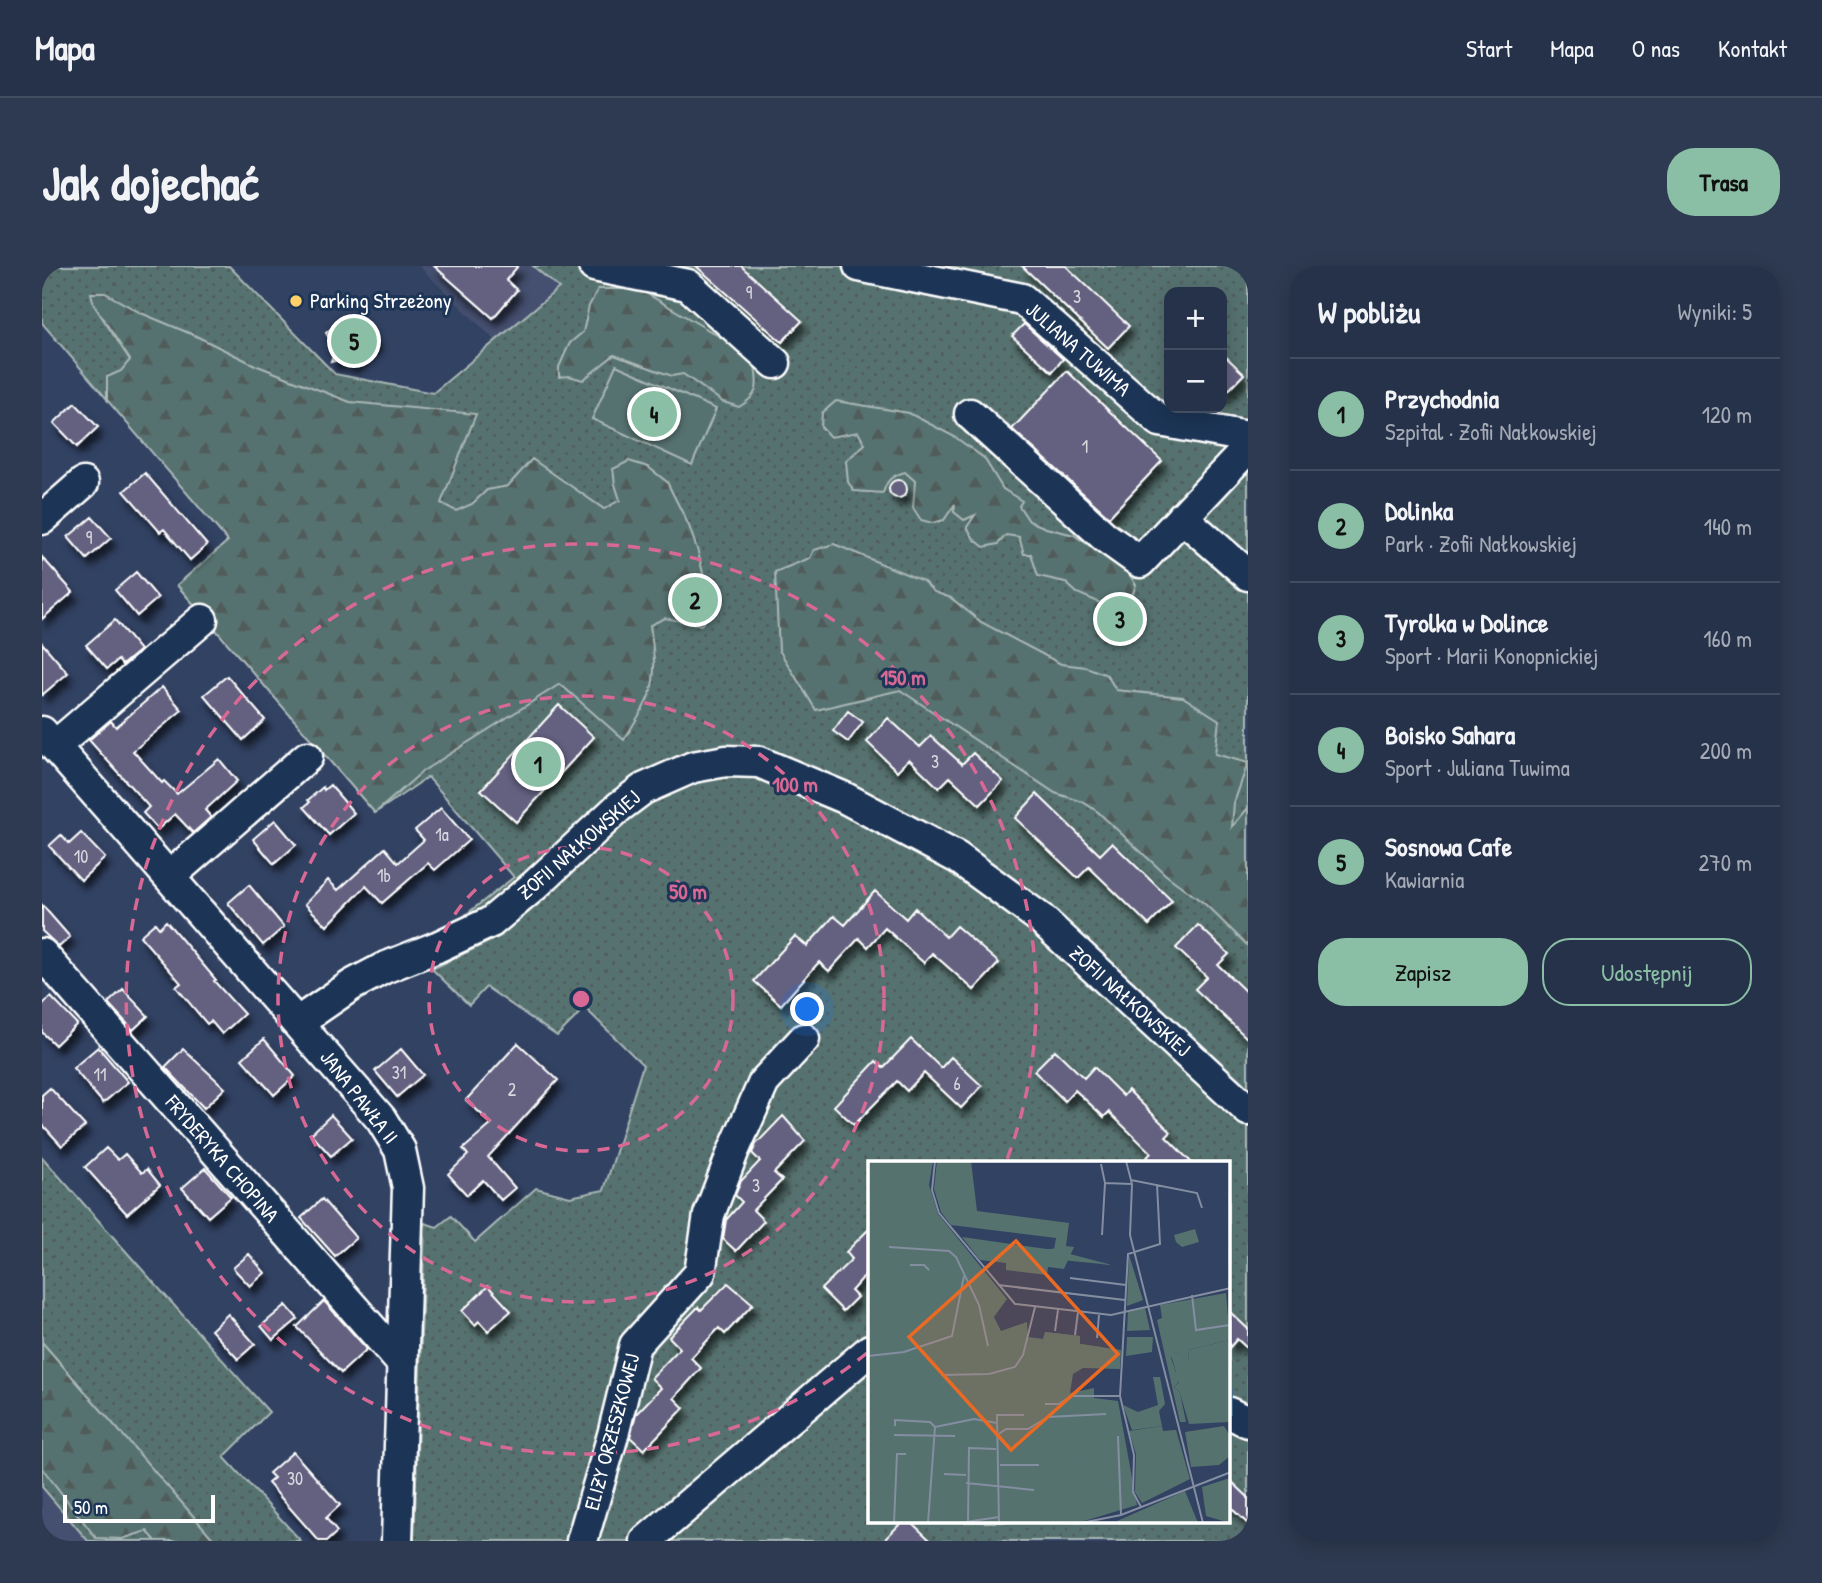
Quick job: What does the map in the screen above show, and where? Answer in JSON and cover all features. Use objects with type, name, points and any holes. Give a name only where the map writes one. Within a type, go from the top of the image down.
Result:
[{"type":"street","points":[[594,266],[688,285],[775,363]]},
{"type":"street","name":"JULIANA TUWIMA","points":[[859,266],[1022,299],[1160,421],[1248,437]]},
{"type":"street","points":[[970,414],[1105,537],[1140,562],[1248,448]]},
{"type":"street","points":[[42,519],[83,483]]},
{"type":"street","points":[[1182,517],[1248,575]]},
{"type":"street","name":"JANA PAWŁA II","points":[[202,620],[48,739],[298,1022],[381,1119],[400,1150],[408,1188],[397,1541]]},
{"type":"street","points":[[170,876],[307,757]]},
{"type":"street","name":"ZOFII NAŁKOWSKIEJ","points":[[298,1022],[352,985],[384,968],[491,922],[534,886],[618,807],[643,789],[693,767],[726,761],[759,762],[845,798],[958,858],[1040,918],[1245,1099]]},
{"type":"street","name":"FRYDERYKA CHOPINA","points":[[42,954],[402,1363]]},
{"type":"street","name":"ELIZY ORZESZKOWEJ","points":[[582,1541],[613,1435],[635,1345],[700,1273],[709,1215],[764,1082],[804,1039]]},
{"type":"street","points":[[646,1541],[868,1352]]},
{"type":"street","points":[[1230,1413],[1248,1422]]},
{"type":"shaded area","points":[[419,266],[533,266],[559,288],[504,349]]},
{"type":"shaded area","points":[[42,1487],[88,1541],[42,1541]]},
{"type":"green space","points":[[42,266],[229,266],[335,374],[433,393],[559,288],[533,266],[1248,266],[1248,1541],[414,1541],[425,1223],[437,1227],[451,1216],[475,1242],[536,1188],[570,1197],[604,1190],[643,1065],[585,1008],[557,1036],[486,987],[469,1005],[432,969],[501,936],[464,916],[514,877],[428,777],[375,813],[177,585],[228,541],[42,323]]},
{"type":"green space","points":[[598,289],[639,289],[754,357],[757,386],[752,396],[739,407],[723,402],[683,374],[672,376],[614,355],[583,380],[569,376],[559,377],[559,367],[570,343],[583,332],[589,306]]},
{"type":"green space","points":[[91,293],[105,293],[141,313],[255,365],[350,402],[476,414],[441,503],[456,511],[472,504],[487,490],[508,486],[532,459],[604,509],[620,500],[613,469],[629,461],[648,467],[667,482],[689,526],[712,612],[701,625],[665,618],[650,625],[654,660],[652,687],[644,707],[624,740],[560,684],[423,771],[375,813],[177,585],[228,541],[107,400],[107,377],[121,371],[130,360],[94,305]]},
{"type":"green space","points":[[616,365],[716,409],[692,465],[592,419]]},
{"type":"green space","points":[[836,401],[909,413],[955,437],[984,458],[1003,489],[1022,501],[1019,506],[1029,521],[1074,535],[1127,571],[1136,585],[1131,598],[1120,597],[1105,605],[1077,593],[1065,582],[1038,576],[1031,554],[1024,554],[1019,537],[1006,535],[998,544],[984,547],[974,539],[967,527],[975,515],[964,520],[954,512],[955,504],[944,520],[932,523],[921,520],[913,508],[915,481],[905,472],[891,479],[883,493],[854,491],[848,482],[846,461],[865,444],[858,432],[830,437],[821,427],[822,413]]},
{"type":"green space","points":[[834,544],[923,581],[934,592],[951,598],[981,622],[1061,664],[1086,667],[1107,675],[1116,690],[1183,697],[1219,720],[1215,754],[1248,763],[1234,803],[1232,827],[1248,808],[1248,946],[1205,904],[1166,875],[1098,812],[1083,802],[1055,793],[900,690],[816,710],[779,650],[775,572],[810,558],[814,550]]},
{"type":"green space","points":[[42,1157],[269,1412],[224,1457],[301,1541],[88,1541],[42,1487]]},
{"type":"green space","points":[[42,1342],[215,1541],[156,1541],[147,1531],[122,1539],[96,1538],[42,1468]]},
{"type":"building","points":[[434,266],[518,266],[506,280],[517,290],[493,318]]},
{"type":"building","points":[[696,266],[741,266],[802,321],[782,342]]},
{"type":"building","points":[[1022,266],[1066,266],[1129,326],[1108,348]]},
{"type":"building","points":[[346,316],[351,322],[355,317],[377,342],[352,365],[345,358],[331,362],[336,348],[326,333]]},
{"type":"building","points":[[1024,324],[1063,359],[1052,372],[1012,336]]},
{"type":"building","points":[[1227,358],[1244,374],[1227,392]]},
{"type":"building","points":[[1067,371],[1162,461],[1109,517],[1012,429]]},
{"type":"building","points":[[75,403],[98,427],[77,447],[54,423]]},
{"type":"building","points":[[145,473],[207,545],[190,560],[164,529],[160,532],[124,491]]},
{"type":"building","points":[[894,480],[902,480],[907,489],[905,496],[894,498],[889,493],[889,485]]},
{"type":"building","points":[[92,517],[111,538],[87,559],[68,537]]},
{"type":"building","points":[[42,557],[73,592],[42,619]]},
{"type":"building","points":[[136,572],[158,598],[137,616],[115,590]]},
{"type":"building","points":[[115,620],[140,650],[122,665],[118,660],[107,669],[86,645]]},
{"type":"building","points":[[42,643],[68,673],[42,695]]},
{"type":"building","points":[[227,676],[265,720],[243,740],[204,695]]},
{"type":"building","points":[[162,687],[182,710],[133,751],[162,783],[164,781],[177,794],[219,759],[237,781],[205,810],[211,817],[193,833],[175,814],[158,829],[143,813],[149,807],[89,740],[111,721],[116,727]]},
{"type":"building","points":[[559,705],[594,737],[516,822],[481,790]]},
{"type":"building","points":[[848,711],[863,722],[848,742],[833,731]]},
{"type":"building","points":[[888,718],[920,747],[931,736],[962,764],[973,753],[1003,781],[980,805],[950,777],[939,788],[909,759],[897,771],[867,742]]},
{"type":"building","points":[[330,785],[354,813],[329,835],[304,807],[323,787],[324,790]]},
{"type":"building","points":[[1037,794],[1100,855],[1112,843],[1172,901],[1149,925],[1089,867],[1078,878],[1015,818]]},
{"type":"building","points":[[441,808],[469,840],[435,870],[428,863],[382,903],[366,886],[327,926],[305,904],[328,880],[338,890],[385,848],[398,863],[424,840],[415,830]]},
{"type":"building","points":[[275,820],[296,845],[274,864],[253,839]]},
{"type":"building","points":[[81,833],[105,858],[81,880],[49,846],[61,835],[69,844]]},
{"type":"building","points":[[249,885],[284,927],[263,945],[228,903]]},
{"type":"building","points":[[875,891],[906,919],[915,908],[946,937],[956,926],[999,963],[974,990],[932,953],[924,963],[885,928],[868,947],[859,938],[829,971],[819,962],[781,1005],[754,981],[795,936],[807,946],[834,916],[845,925]]},
{"type":"building","points":[[42,905],[70,937],[59,947],[42,931]]},
{"type":"building","points":[[166,921],[244,1014],[222,1034],[211,1021],[207,1024],[176,987],[181,983],[140,936],[155,923],[159,928]]},
{"type":"building","points":[[1198,925],[1229,954],[1218,965],[1248,994],[1248,1039],[1195,989],[1207,977],[1176,948]]},
{"type":"building","points":[[123,989],[148,1016],[133,1030],[108,1003]]},
{"type":"building","points":[[51,997],[77,1024],[55,1045],[42,1032],[42,1005]]},
{"type":"building","points":[[264,1039],[295,1076],[274,1095],[242,1059]]},
{"type":"building","points":[[911,1039],[941,1068],[951,1057],[982,1086],[961,1108],[924,1073],[907,1091],[897,1081],[854,1125],[834,1106],[876,1061],[883,1068]]},
{"type":"building","points":[[518,1043],[558,1080],[488,1157],[515,1188],[501,1200],[483,1180],[467,1195],[448,1174],[468,1155],[463,1149],[492,1124],[466,1100]]},
{"type":"building","points":[[98,1047],[128,1082],[103,1103],[73,1068]]},
{"type":"building","points":[[183,1049],[225,1088],[204,1108],[165,1067]]},
{"type":"building","points":[[401,1049],[423,1075],[397,1097],[375,1071]]},
{"type":"building","points":[[1055,1050],[1084,1078],[1094,1067],[1123,1096],[1128,1090],[1171,1132],[1166,1137],[1190,1161],[1144,1161],[1151,1153],[1109,1112],[1104,1117],[1075,1090],[1065,1101],[1034,1071]]},
{"type":"building","points":[[50,1088],[85,1126],[62,1146],[42,1124],[42,1095]]},
{"type":"building","points":[[331,1115],[352,1138],[331,1156],[311,1134]]},
{"type":"building","points":[[783,1116],[805,1141],[774,1173],[782,1180],[753,1210],[764,1221],[736,1251],[723,1239],[726,1220],[742,1202],[735,1195],[741,1181],[760,1161],[752,1153],[756,1144]]},
{"type":"building","points":[[106,1148],[118,1160],[125,1154],[142,1173],[147,1169],[160,1185],[127,1214],[85,1167]]},
{"type":"building","points":[[205,1168],[231,1197],[208,1217],[182,1188]]},
{"type":"building","points":[[322,1199],[356,1238],[335,1256],[301,1218]]},
{"type":"building","points":[[868,1230],[868,1274],[851,1291],[857,1297],[843,1311],[821,1289],[852,1259],[846,1252]]},
{"type":"building","points":[[249,1254],[265,1273],[250,1286],[233,1268]]},
{"type":"building","points":[[728,1283],[753,1304],[725,1334],[719,1328],[691,1358],[701,1368],[674,1398],[684,1408],[644,1450],[630,1437],[636,1414],[661,1388],[651,1378],[680,1348],[669,1337],[698,1307],[701,1310]]},
{"type":"building","points":[[488,1286],[511,1311],[488,1331],[479,1321],[475,1325],[462,1311]]},
{"type":"building","points":[[324,1301],[367,1349],[341,1373],[297,1327]]},
{"type":"building","points":[[286,1305],[298,1319],[273,1340],[261,1326]]},
{"type":"building","points":[[1230,1312],[1248,1329],[1248,1349],[1237,1339],[1230,1347]]},
{"type":"building","points":[[228,1314],[255,1344],[238,1359],[211,1330]]},
{"type":"building","points":[[293,1452],[340,1505],[326,1518],[337,1532],[327,1541],[319,1541],[268,1483],[274,1478],[269,1473]]},
{"type":"building","points":[[1230,1480],[1248,1497],[1248,1524],[1230,1507]]},
{"type":"building","points":[[900,1524],[913,1524],[931,1541],[883,1541]]},
{"type":"place","name":"Parking Strzeżony","points":[[296,301]]},
{"type":"place","name":"Sosnowa Cafe","points":[[354,341]]},
{"type":"place","name":"Boisko Sahara","points":[[654,414]]},
{"type":"place","name":"Dolinka","points":[[695,600]]},
{"type":"place","name":"Tyrolka w Dolince","points":[[1120,619]]},
{"type":"place","name":"Przychodnia","points":[[538,764]]}]
